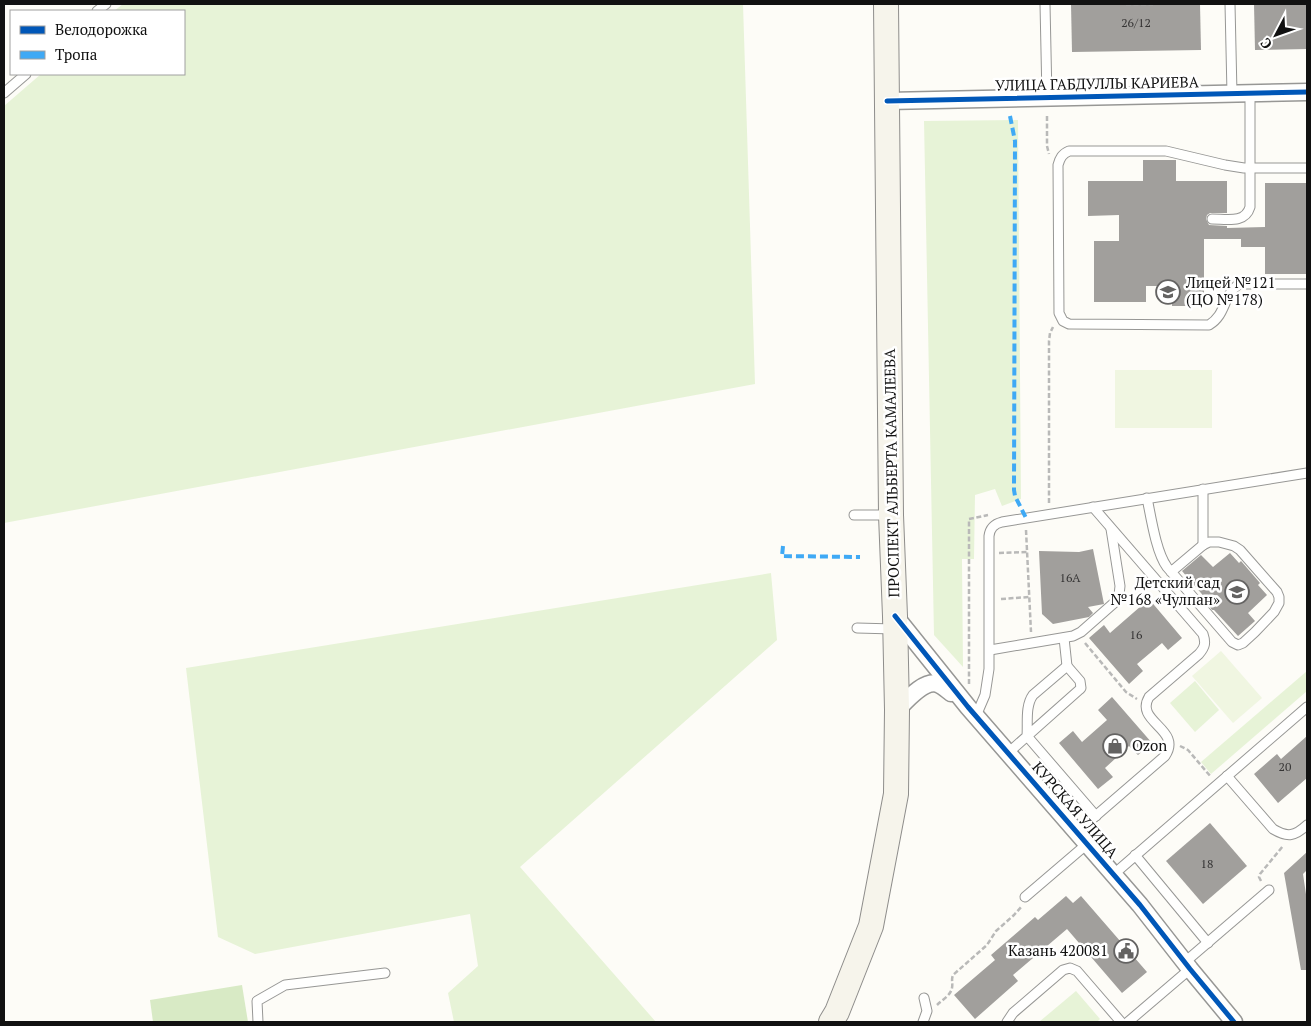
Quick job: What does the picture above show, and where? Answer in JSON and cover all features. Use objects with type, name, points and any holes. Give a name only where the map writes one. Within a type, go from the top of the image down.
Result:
[{"type":"main road","name":"ПРОСПЕКТ АЛЬБЕРТА КАМАЛЕЕВА","points":[[837,1017],[871,926],[896,794],[897,710],[891,515],[886,4]]},
{"type":"street","name":"УЛИЦА ГАБДУЛЛЫ КАРИЕВА","points":[[887,101],[1307,92]]},
{"type":"street","name":"КУРСКАЯ УЛИЦА","points":[[895,623],[1114,874],[1234,1022]]},
{"type":"street","name":"КУРСКАЯ УЛИЦА","points":[[897,710],[925,684],[931,683],[946,688],[972,712]]},
{"type":"lane","points":[[1046,4],[1047,98]]},
{"type":"lane","points":[[1230,4],[1232,94]]},
{"type":"lane","points":[[4,93],[25,75]]},
{"type":"lane","points":[[1212,219],[1239,219],[1246,215],[1250,207],[1250,93]]},
{"type":"lane","points":[[1307,168],[1250,168],[1225,165],[1166,151],[1069,151],[1062,156],[1058,165],[1059,313],[1060,318],[1069,324],[1209,324],[1221,313],[1226,298],[1239,284],[1307,284]]},
{"type":"lane","points":[[972,712],[985,695],[989,669],[989,536],[994,525],[1048,514],[1307,473]]},
{"type":"lane","points":[[1203,489],[1203,544]]},
{"type":"lane","points":[[1147,498],[1164,563],[1171,572],[1232,642],[1240,644],[1255,632],[1277,608],[1279,597],[1277,592],[1240,550],[1227,544],[1219,542],[1203,544],[1171,572]]},
{"type":"lane","points":[[1025,897],[1082,838],[1096,816],[1165,756],[1168,751],[1169,742],[1167,736],[1147,713],[1146,704],[1149,697],[1204,648],[1205,640],[1201,632],[1093,507]]},
{"type":"lane","points":[[854,515],[891,515]]},
{"type":"lane","points":[[990,650],[1064,638],[1077,634],[1114,603],[1119,596],[1120,586],[1110,526]]},
{"type":"lane","points":[[857,628],[895,623]]},
{"type":"lane","points":[[1008,753],[1081,688],[1080,681],[1067,666],[1064,638]]},
{"type":"lane","points":[[1067,666],[1030,700],[1027,736],[1096,816]]},
{"type":"lane","points":[[1114,874],[1307,707]]},
{"type":"lane","points":[[1227,776],[1274,829],[1281,834],[1292,835],[1307,825]]},
{"type":"lane","points":[[1135,855],[1208,943]]},
{"type":"lane","points":[[1128,1022],[1188,965],[1208,943],[1269,890]]},
{"type":"lane","points":[[1007,1022],[1014,1013],[1063,970],[1070,968],[1077,971],[1121,1022]]},
{"type":"lane","points":[[258,1022],[257,1001],[285,985],[385,973]]},
{"type":"lane","points":[[924,998],[926,1007],[925,1018]]},
{"type":"path","points":[[1126,4],[1153,4]]},
{"type":"path","points":[[1047,116],[1048,150],[1058,165]]},
{"type":"path","points":[[1048,514],[1049,341],[1052,329],[1060,318]]},
{"type":"path","points":[[969,683],[969,519],[992,515]]},
{"type":"path","points":[[1026,518],[1031,644]]},
{"type":"path","points":[[989,554],[1027,552]]},
{"type":"path","points":[[989,599],[1029,598]]},
{"type":"path","points":[[1077,634],[1126,692],[1146,704]]},
{"type":"path","points":[[1169,742],[1188,750],[1218,784]]},
{"type":"path","points":[[1269,890],[1260,880],[1260,874],[1292,835]]},
{"type":"path","points":[[925,1018],[949,994],[952,989],[951,980],[954,975],[989,943],[996,931],[1020,908],[1025,897]]},
{"type":"green space","points":[[123,4],[743,4],[755,384],[4,523],[4,106],[40,75],[185,75],[185,10],[115,10]]},
{"type":"green space","points":[[1018,120],[1021,499],[1002,506],[995,489],[975,495],[974,559],[962,559],[963,667],[934,635],[924,121]]},
{"type":"green space","points":[[1115,370],[1212,370],[1212,428],[1115,428]]},
{"type":"green space","points":[[771,573],[777,640],[520,867],[656,1022],[454,1022],[448,993],[478,966],[470,914],[255,954],[218,937],[186,668]]},
{"type":"green space","points":[[1221,651],[1262,698],[1233,723],[1192,676]]},
{"type":"green space","points":[[1307,671],[1307,691],[1211,774],[1201,762]]},
{"type":"green space","points":[[1195,681],[1219,710],[1195,732],[1170,703]]},
{"type":"green space","points":[[242,985],[248,1022],[153,1022],[150,1000]]},
{"type":"green space","points":[[1076,991],[1100,1019],[1097,1022],[1039,1022]]},
{"type":"building","points":[[1071,4],[1200,4],[1201,50],[1072,52]]},
{"type":"building","points":[[1254,4],[1307,4],[1307,49],[1255,50]]},
{"type":"building","points":[[1143,160],[1176,160],[1176,181],[1227,181],[1227,213],[1210,213],[1206,219],[1209,225],[1227,226],[1227,228],[1265,227],[1265,183],[1307,183],[1307,274],[1265,274],[1265,247],[1241,247],[1241,239],[1204,239],[1204,306],[1172,306],[1172,286],[1146,286],[1146,302],[1094,302],[1094,241],[1119,241],[1119,215],[1088,216],[1088,181],[1143,181]]},
{"type":"building","points":[[1093,549],[1104,604],[1088,607],[1093,613],[1089,617],[1053,624],[1042,614],[1039,551],[1079,552]]},
{"type":"building","points":[[1230,553],[1239,563],[1241,561],[1260,583],[1258,585],[1267,595],[1248,613],[1255,621],[1238,636],[1212,610],[1207,600],[1182,571],[1201,555],[1213,567]]},
{"type":"building","points":[[1149,599],[1182,638],[1168,650],[1162,643],[1137,664],[1143,671],[1129,684],[1089,638],[1104,625],[1110,633]]},
{"type":"building","points":[[1112,697],[1152,743],[1138,755],[1129,746],[1105,768],[1113,777],[1098,789],[1059,743],[1073,731],[1082,742],[1107,720],[1098,710]]},
{"type":"building","points":[[1307,736],[1307,778],[1278,803],[1254,774],[1277,754],[1281,759]]},
{"type":"building","points":[[1210,823],[1247,866],[1203,904],[1166,861]]},
{"type":"building","points":[[1307,852],[1307,870],[1303,874],[1307,901],[1307,970],[1301,970],[1284,873]]},
{"type":"building","points":[[1066,896],[1073,903],[1081,896],[1147,972],[1122,993],[1067,929],[1013,975],[1018,981],[975,1019],[954,995],[995,960],[991,955],[1035,917],[1038,920]]},
{"type":"marked path","points":[[1010,116],[1015,141],[1014,490],[1026,518]]},
{"type":"marked path","points":[[783,546],[782,556],[860,557]]},
{"type":"cycle path","points":[[887,101],[1307,92]]},
{"type":"cycle path","points":[[895,616],[968,707],[1140,905],[1234,1022]]},
{"type":"place","name":"Лицей №121 (ЦО №178)","points":[[1168,292]]},
{"type":"place","name":"Детский сад №168 «Чулпан»","points":[[1237,592]]},
{"type":"place","name":"Ozon","points":[[1115,746]]},
{"type":"place","name":"Казань 420081","points":[[1126,951]]}]
